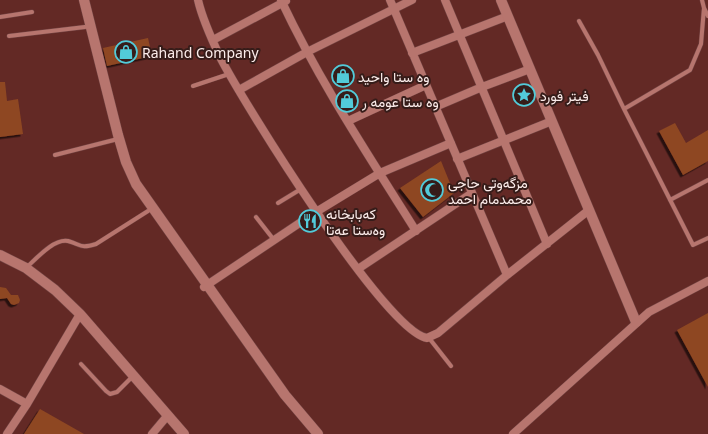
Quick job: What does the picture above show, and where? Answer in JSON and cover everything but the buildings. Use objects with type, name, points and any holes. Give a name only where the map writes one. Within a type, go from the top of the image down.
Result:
[{"type":"street","points":[[79,0],[115,137],[130,173],[152,213],[274,380],[310,434]]},
{"type":"street","points":[[84,0],[115,137]]},
{"type":"street","points":[[198,0],[213,40],[230,74],[301,189],[316,212],[380,297],[416,335],[429,338],[438,333],[589,210]]},
{"type":"street","points":[[390,0],[508,275]]},
{"type":"street","points":[[239,90],[307,52],[393,8],[412,0]]},
{"type":"street","points":[[445,0],[547,244]]},
{"type":"street","points":[[501,0],[636,322]]},
{"type":"street","points":[[213,40],[283,1],[307,52],[416,231]]},
{"type":"street","points":[[412,53],[508,16]]},
{"type":"street","points":[[435,107],[530,69]]},
{"type":"street","points":[[348,121],[426,86]]},
{"type":"street","points":[[457,159],[552,121]]},
{"type":"street","points":[[206,286],[316,212],[380,173],[451,144]]},
{"type":"street","points":[[358,269],[472,193]]},
{"type":"street","points":[[0,255],[26,268],[55,290],[80,314],[184,434]]},
{"type":"street","points":[[513,434],[636,322],[649,312],[708,281]]},
{"type":"street","points":[[7,434],[27,404],[80,314]]},
{"type":"street","points":[[0,389],[27,404]]},
{"type":"street","points":[[294,411],[318,434]]},
{"type":"street","points":[[152,434],[168,415]]},
{"type":"lane","points":[[702,0],[708,16]]},
{"type":"lane","points":[[624,109],[690,70],[701,44],[704,8]]},
{"type":"lane","points":[[0,17],[32,12]]},
{"type":"lane","points":[[579,22],[598,55],[693,245],[708,238]]},
{"type":"lane","points":[[9,36],[85,26]]},
{"type":"lane","points":[[193,86],[230,74]]},
{"type":"lane","points":[[55,155],[115,137]]},
{"type":"lane","points":[[670,200],[708,180]]},
{"type":"lane","points":[[278,203],[301,189]]},
{"type":"lane","points":[[26,268],[53,244],[62,241],[67,241],[79,246],[96,244],[152,213]]},
{"type":"lane","points":[[256,217],[274,240]]},
{"type":"lane","points":[[429,338],[451,366]]},
{"type":"lane","points":[[81,364],[110,394],[117,392],[133,375]]},
{"type":"place","name":"Rahand Company","points":[[126,52]]},
{"type":"place","name":"وه ستا واحید","points":[[343,76]]},
{"type":"place","name":"فيتر فورد","points":[[524,95]]},
{"type":"place","name":"وه ستا عومه ر","points":[[347,101]]},
{"type":"place","name":"مزگەوتی حاجی محمدمام احمد","points":[[432,190]]},
{"type":"place","name":"کەبابخانە وەستا عەتا","points":[[310,221]]}]
